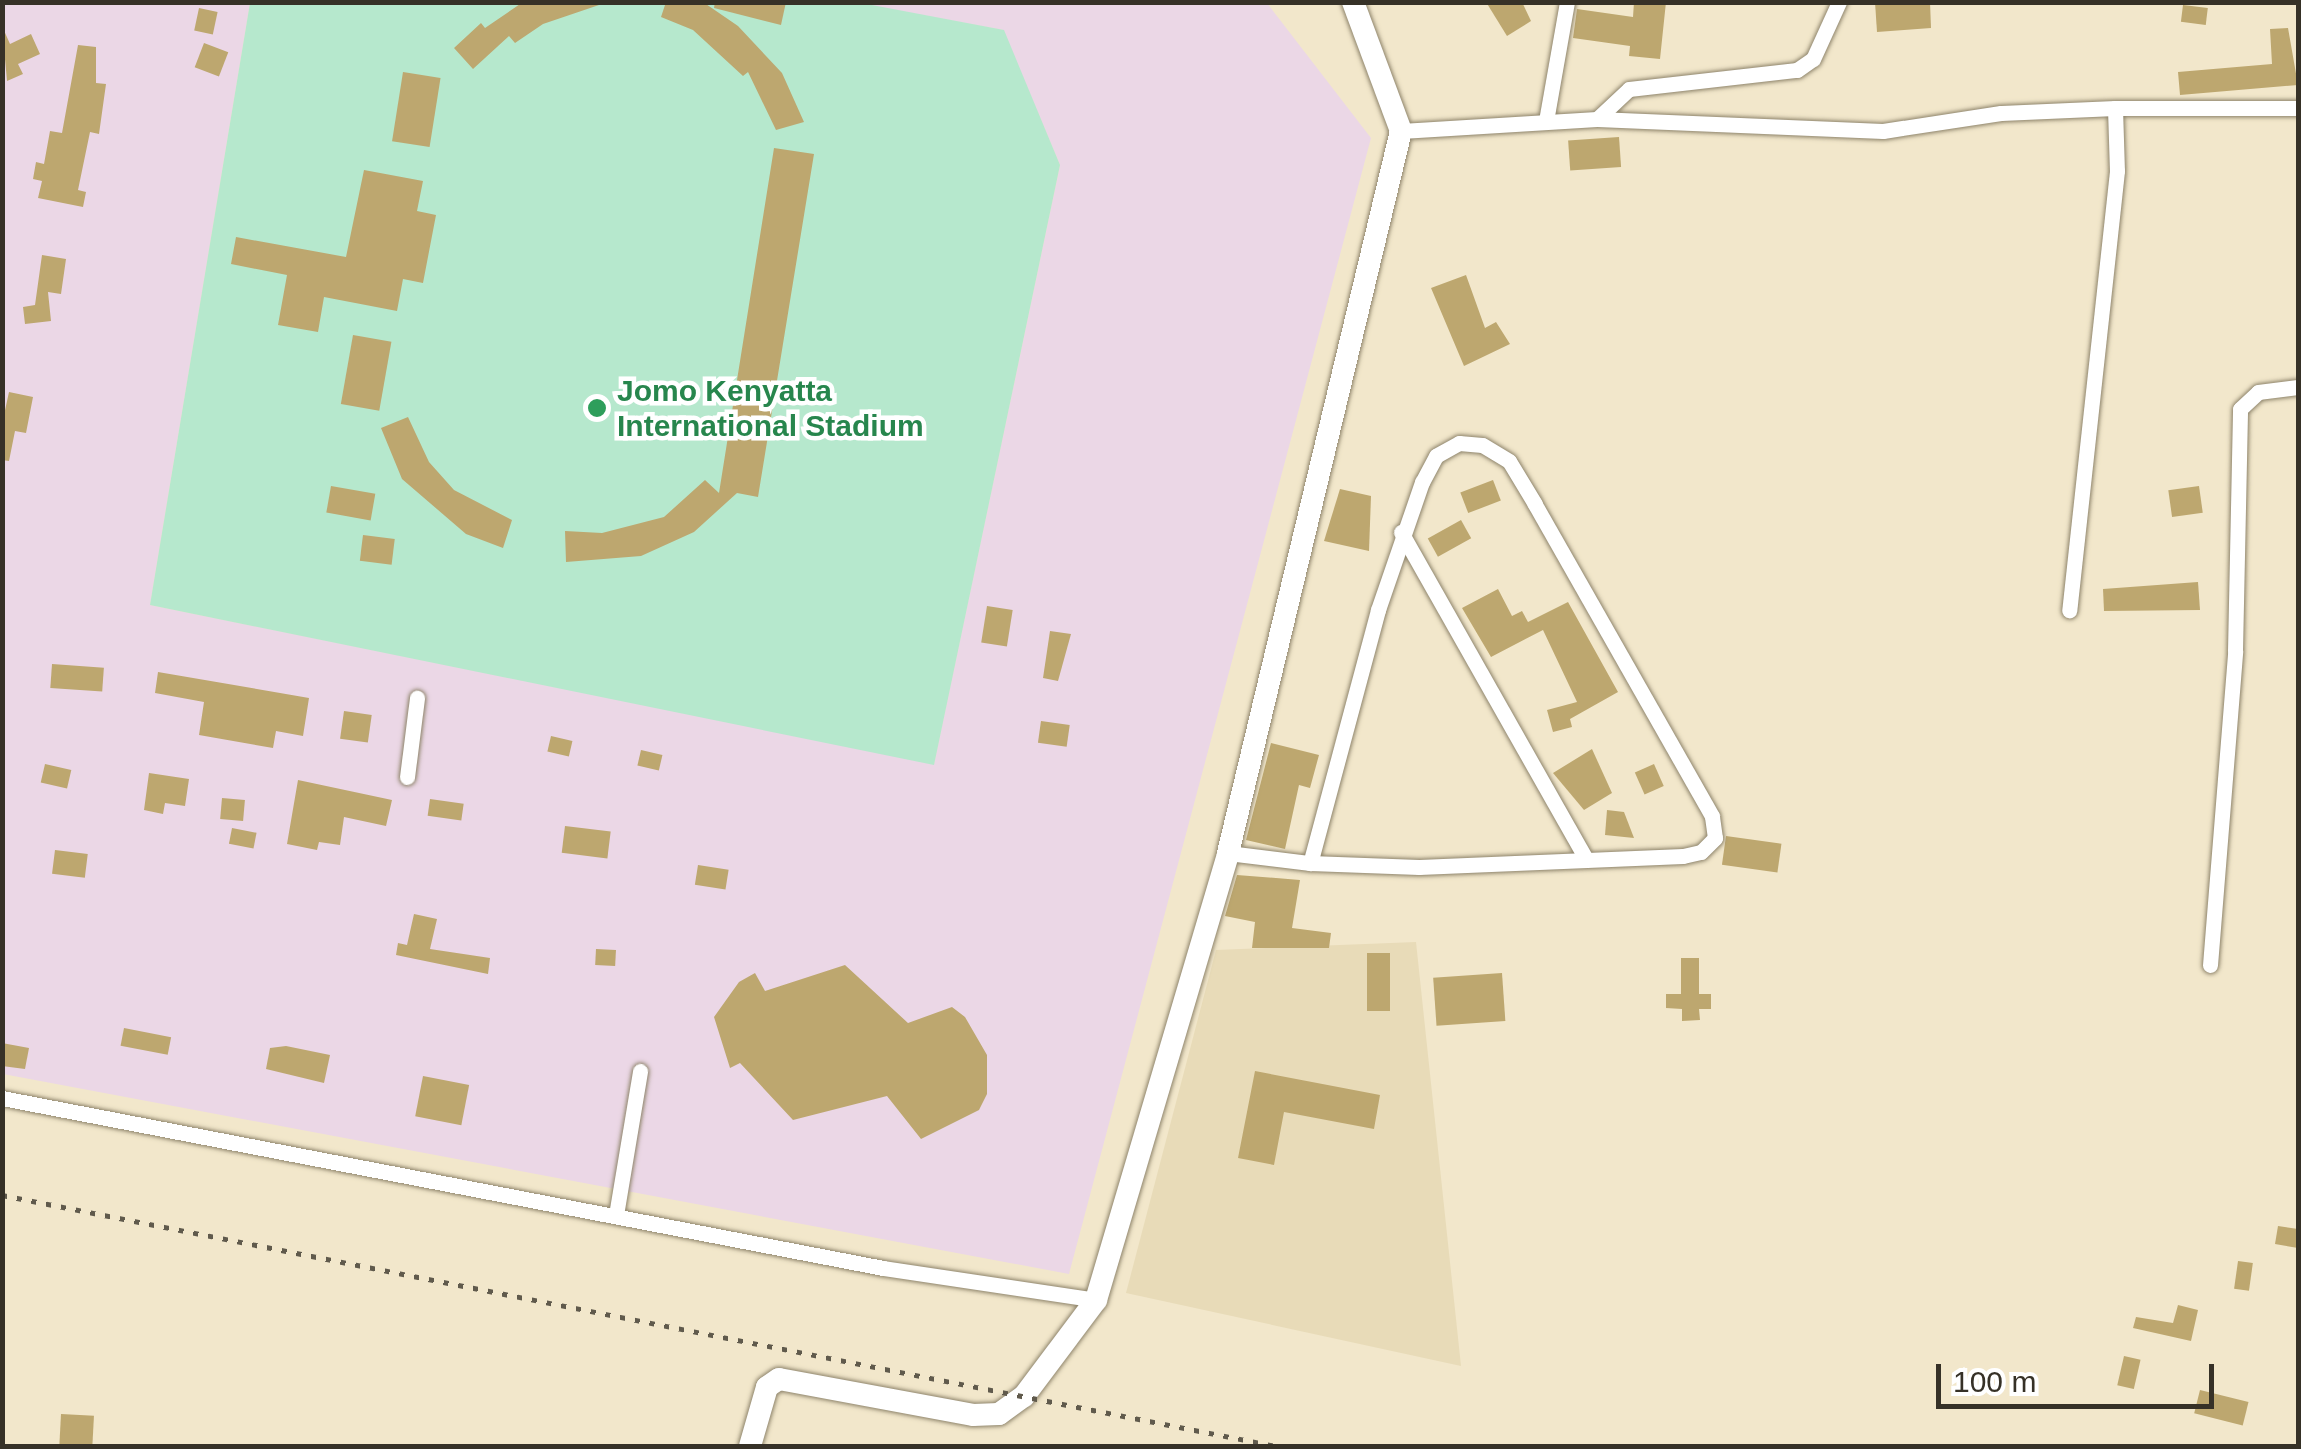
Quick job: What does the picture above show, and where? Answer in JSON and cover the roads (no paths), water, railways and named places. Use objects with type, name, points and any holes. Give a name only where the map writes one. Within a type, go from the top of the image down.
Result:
[{"type":"street","points":[[750,1446],[767,1387],[779,1379],[973,1415],[999,1414],[1024,1396],[1096,1300],[1228,853],[1401,131],[1353,2]]},
{"type":"street","points":[[1546,121],[1567,2]]},
{"type":"street","points":[[1597,119],[1629,90],[1797,70],[1813,59],[1840,2]]},
{"type":"street","points":[[1401,131],[1597,119],[1883,131],[2001,113],[2115,108],[2298,108]]},
{"type":"street","points":[[2068,610],[2118,171],[2115,108]]},
{"type":"street","points":[[2210,965],[2235,651],[2240,409],[2258,392],[2298,387]]},
{"type":"street","points":[[1228,853],[1310,863],[1419,867],[1701,852],[1714,838],[1712,816],[1509,461],[1482,445],[1459,443],[1436,456],[1401,532],[1310,863]]},
{"type":"street","points":[[1401,532],[1585,858]]},
{"type":"street","points":[[407,778],[417,698]]},
{"type":"street","points":[[616,1215],[640,1071]]},
{"type":"street","points":[[2,1098],[616,1215],[1096,1300]]},
{"type":"railway","points":[[2,1195],[1276,1446]]},
{"type":"place","name":"Jomo Kenyatta International Stadium","points":[[597,408]]}]
